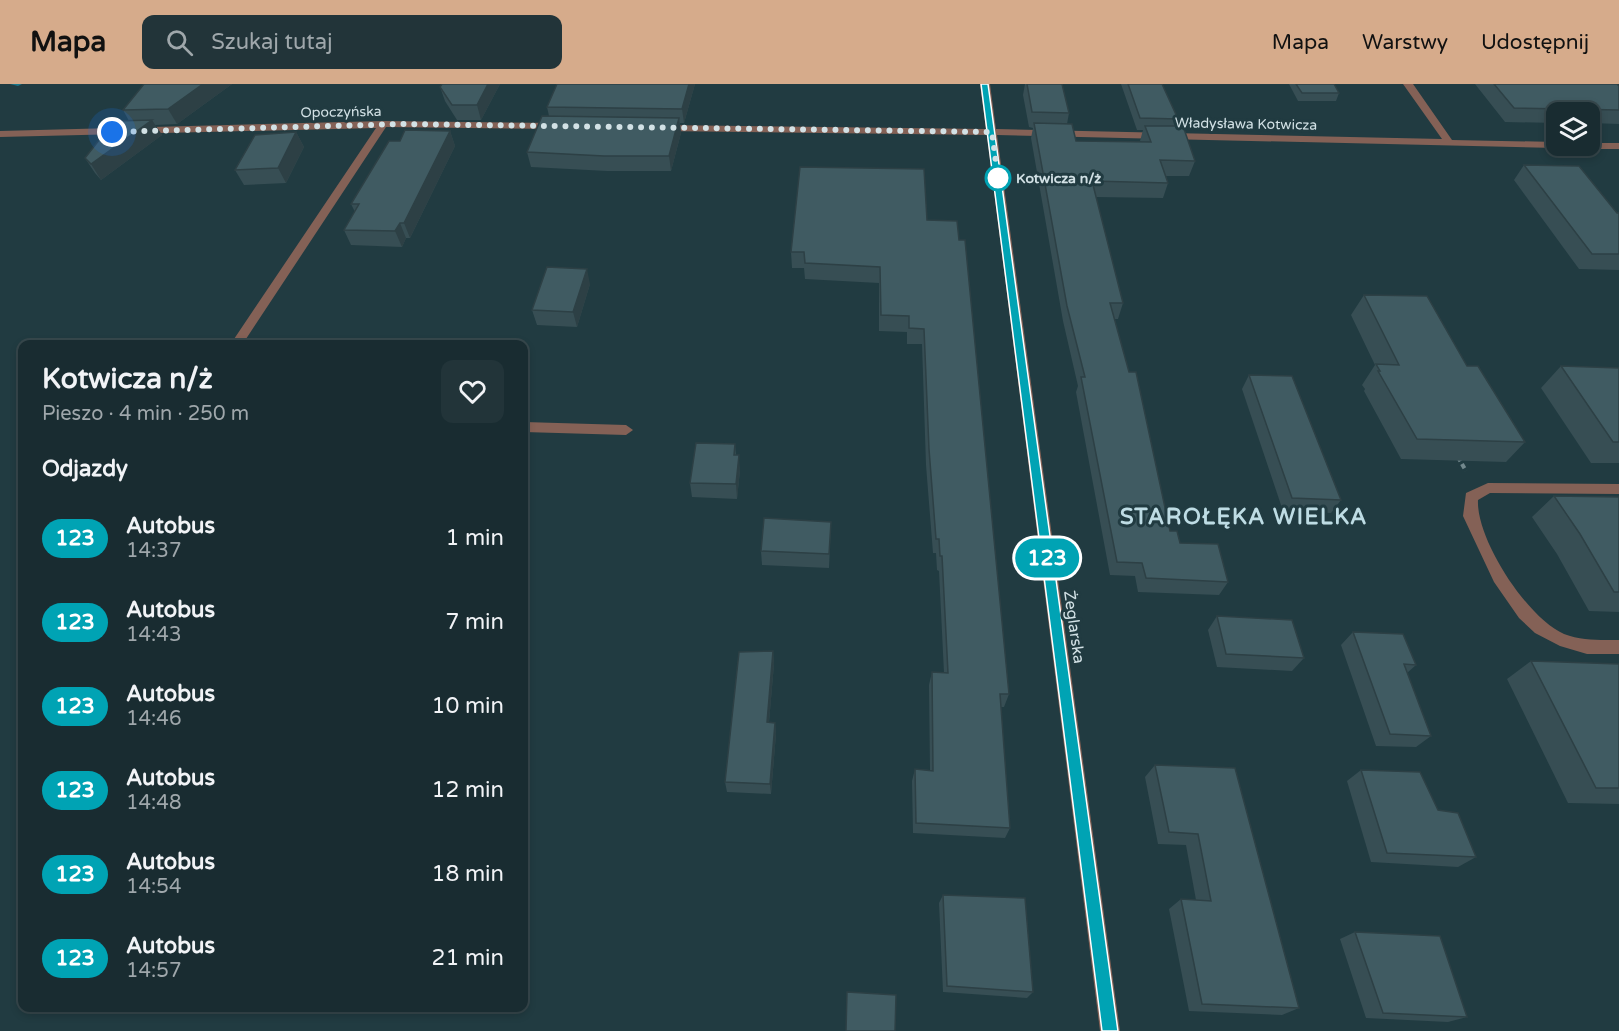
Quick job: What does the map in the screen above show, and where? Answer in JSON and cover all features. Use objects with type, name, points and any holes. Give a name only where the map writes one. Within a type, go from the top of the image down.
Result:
[{"type":"street","name":"Żeglarska","points":[[985,84],[1110,1031]]},
{"type":"street","points":[[1408,84],[1449,142]]},
{"type":"street","points":[[239,340],[383,124]]},
{"type":"street","name":"Opoczyńska","points":[[0,134],[383,124],[573,127]]},
{"type":"street","name":"Władysława Kotwicza","points":[[652,128],[992,132],[1546,145]]},
{"type":"street","points":[[1600,146],[1619,146]]},
{"type":"street","points":[[528,427],[626,430]]},
{"type":"street","points":[[1619,489],[1488,488],[1471,497],[1469,505],[1470,516],[1517,607],[1530,621],[1565,642],[1583,646],[1619,647]]},
{"type":"building","points":[[144,84],[203,84],[168,109],[123,110]]},
{"type":"building","points":[[442,84],[488,84],[477,105],[452,105],[440,87]]},
{"type":"building","points":[[557,84],[689,84],[682,109],[547,107]]},
{"type":"building","points":[[1027,84],[1062,84],[1069,113],[1032,112]]},
{"type":"building","points":[[1128,84],[1162,84],[1178,119],[1140,118]]},
{"type":"building","points":[[1296,84],[1334,84],[1339,93],[1302,93]]},
{"type":"building","points":[[1494,84],[1617,84],[1619,86],[1619,110],[1600,110],[1600,102],[1546,102],[1546,109],[1514,108]]},
{"type":"building","points":[[542,116],[679,118],[669,156],[604,156],[527,152]]},
{"type":"building","points":[[152,120],[91,164],[85,158],[114,121]]},
{"type":"building","points":[[1034,123],[1072,124],[1076,141],[1151,142],[1145,126],[1183,126],[1195,161],[1160,160],[1168,183],[1092,181],[1123,303],[1110,303],[1129,372],[1136,372],[1170,531],[1177,531],[1180,543],[1218,544],[1228,582],[1146,578],[1142,563],[1117,562],[1081,377],[1085,377],[1067,306]]},
{"type":"building","points":[[405,130],[450,131],[404,223],[400,223],[395,231],[344,230],[359,204],[351,204],[389,141],[400,141]]},
{"type":"building","points":[[296,132],[278,168],[235,170],[255,135]]},
{"type":"building","points":[[1524,165],[1579,166],[1619,213],[1619,254],[1592,254]]},
{"type":"building","points":[[800,167],[924,169],[927,220],[957,221],[959,240],[965,240],[1009,694],[1000,694],[1010,828],[916,823],[915,769],[933,771],[932,672],[948,673],[942,556],[940,556],[939,539],[936,539],[929,449],[924,329],[909,328],[909,316],[881,315],[880,267],[805,263],[804,252],[791,252]]},
{"type":"building","points":[[547,267],[587,269],[573,312],[532,310]]},
{"type":"building","points":[[1364,295],[1427,296],[1467,366],[1478,366],[1525,442],[1417,439],[1378,371],[1380,371],[1376,364],[1399,365]]},
{"type":"building","points":[[1561,366],[1619,368],[1619,442],[1613,442]]},
{"type":"building","points":[[1249,375],[1292,376],[1341,500],[1292,498]]},
{"type":"building","points":[[696,443],[735,444],[734,455],[739,455],[736,484],[690,483]]},
{"type":"building","points":[[1554,496],[1619,497],[1619,592],[1614,592],[1580,534]]},
{"type":"building","points":[[764,518],[831,522],[829,554],[761,551]]},
{"type":"building","points":[[1217,616],[1292,620],[1304,658],[1226,654]]},
{"type":"building","points":[[1353,632],[1403,634],[1416,665],[1404,664],[1431,736],[1390,734]]},
{"type":"building","points":[[773,651],[767,722],[775,723],[770,784],[725,782],[739,652]]},
{"type":"building","points":[[1531,661],[1619,664],[1619,788],[1596,788]]},
{"type":"building","points":[[1155,765],[1235,768],[1299,1008],[1202,1004],[1181,899],[1211,901],[1198,834],[1169,832]]},
{"type":"building","points":[[1361,770],[1420,772],[1438,810],[1458,813],[1476,857],[1387,853]]},
{"type":"building","points":[[943,895],[1025,898],[1033,992],[947,986]]},
{"type":"building","points":[[1355,932],[1440,936],[1467,1017],[1383,1013]]},
{"type":"building","points":[[847,992],[896,995],[895,1031],[846,1031]]},
{"type":"bus line","name":"123","points":[[985,84],[1110,1031]]},
{"type":"place","name":"Kotwicza n/ż","points":[[998,178]]},
{"type":"district","name":"STAROŁĘKA WIELKA","points":[[1244,517]]},
{"type":"route","points":[[112,132],[403,124],[992,132],[998,178]]}]
